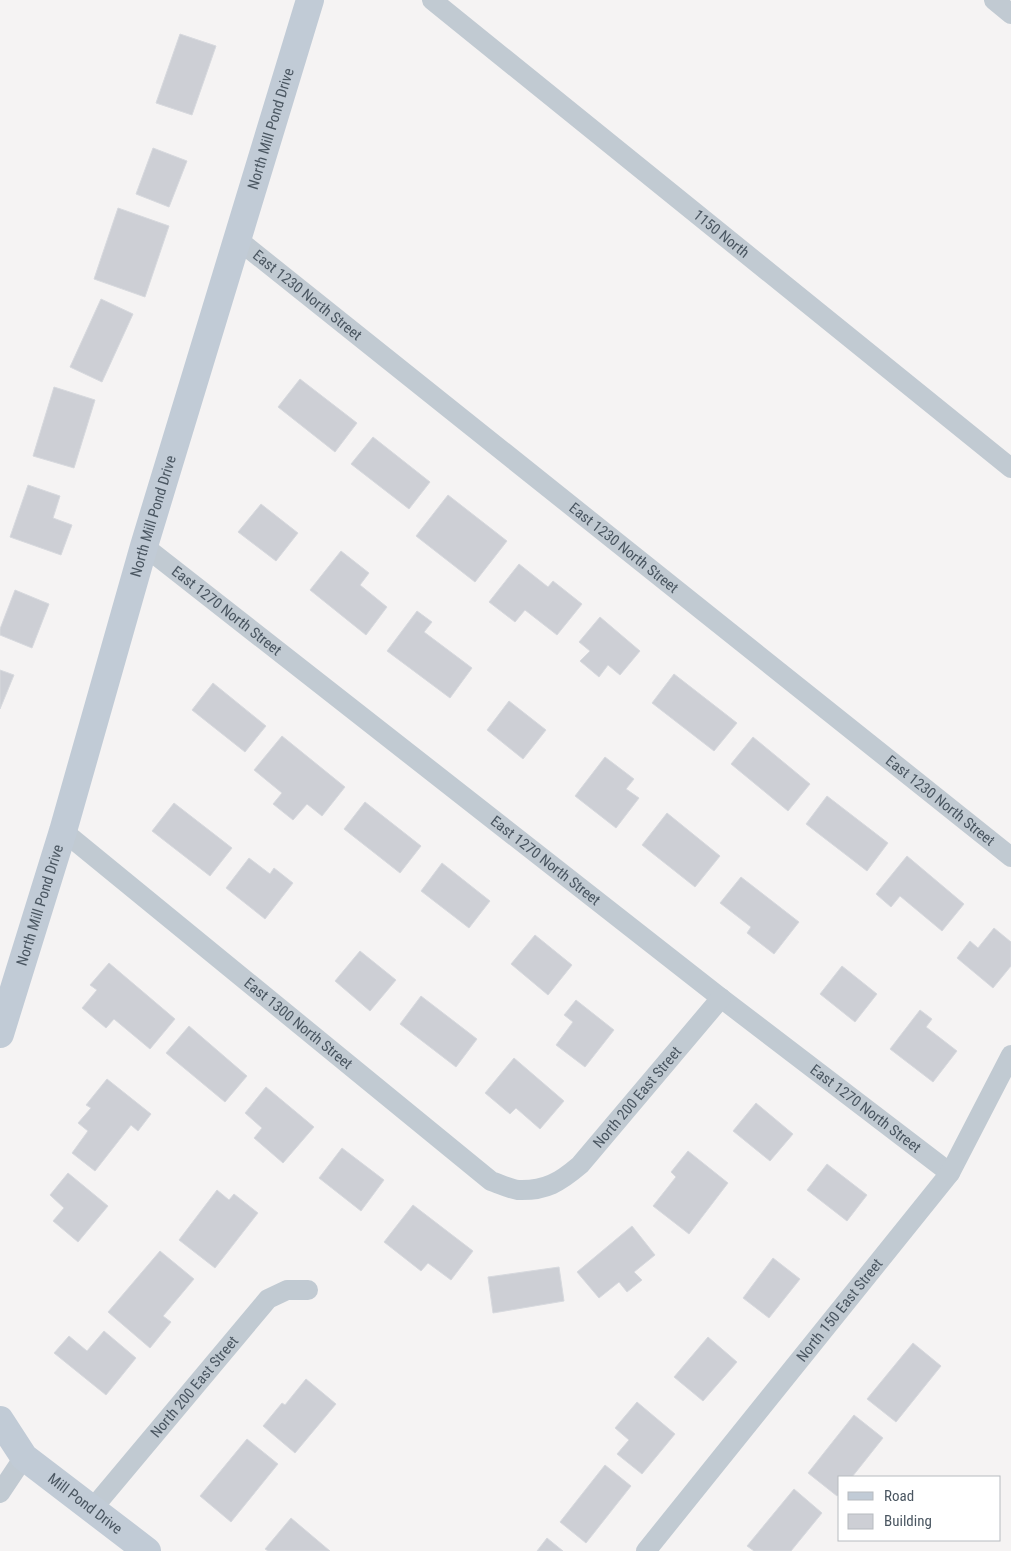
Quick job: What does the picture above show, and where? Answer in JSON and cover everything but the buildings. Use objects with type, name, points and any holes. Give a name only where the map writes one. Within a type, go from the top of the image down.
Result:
[{"type":"main road","name":"North Mill Pond Drive","points":[[0,1034],[63,831],[144,546],[310,0]]},
{"type":"main road","points":[[0,1420],[24,1457]]},
{"type":"main road","name":"Mill Pond Drive","points":[[24,1457],[147,1551]]},
{"type":"street","name":"1150 North","points":[[432,0],[1011,468]]},
{"type":"street","points":[[994,0],[1011,14]]},
{"type":"street","name":"East 1230 North Street","points":[[237,239],[1011,856]]},
{"type":"street","name":"East 1270 North Street","points":[[144,546],[721,998],[950,1173]]},
{"type":"street","name":"East 1300 North Street","points":[[63,831],[491,1181],[517,1190],[545,1188]]},
{"type":"street","name":"North 200 East Street","points":[[545,1188],[563,1180],[580,1164],[721,998]]},
{"type":"street","name":"North 150 East Street","points":[[646,1551],[950,1173],[1004,1084],[1011,1055]]},
{"type":"street","name":"North 200 East Street","points":[[93,1508],[268,1299],[287,1290],[308,1290]]},
{"type":"street","points":[[0,1493],[24,1457]]}]
